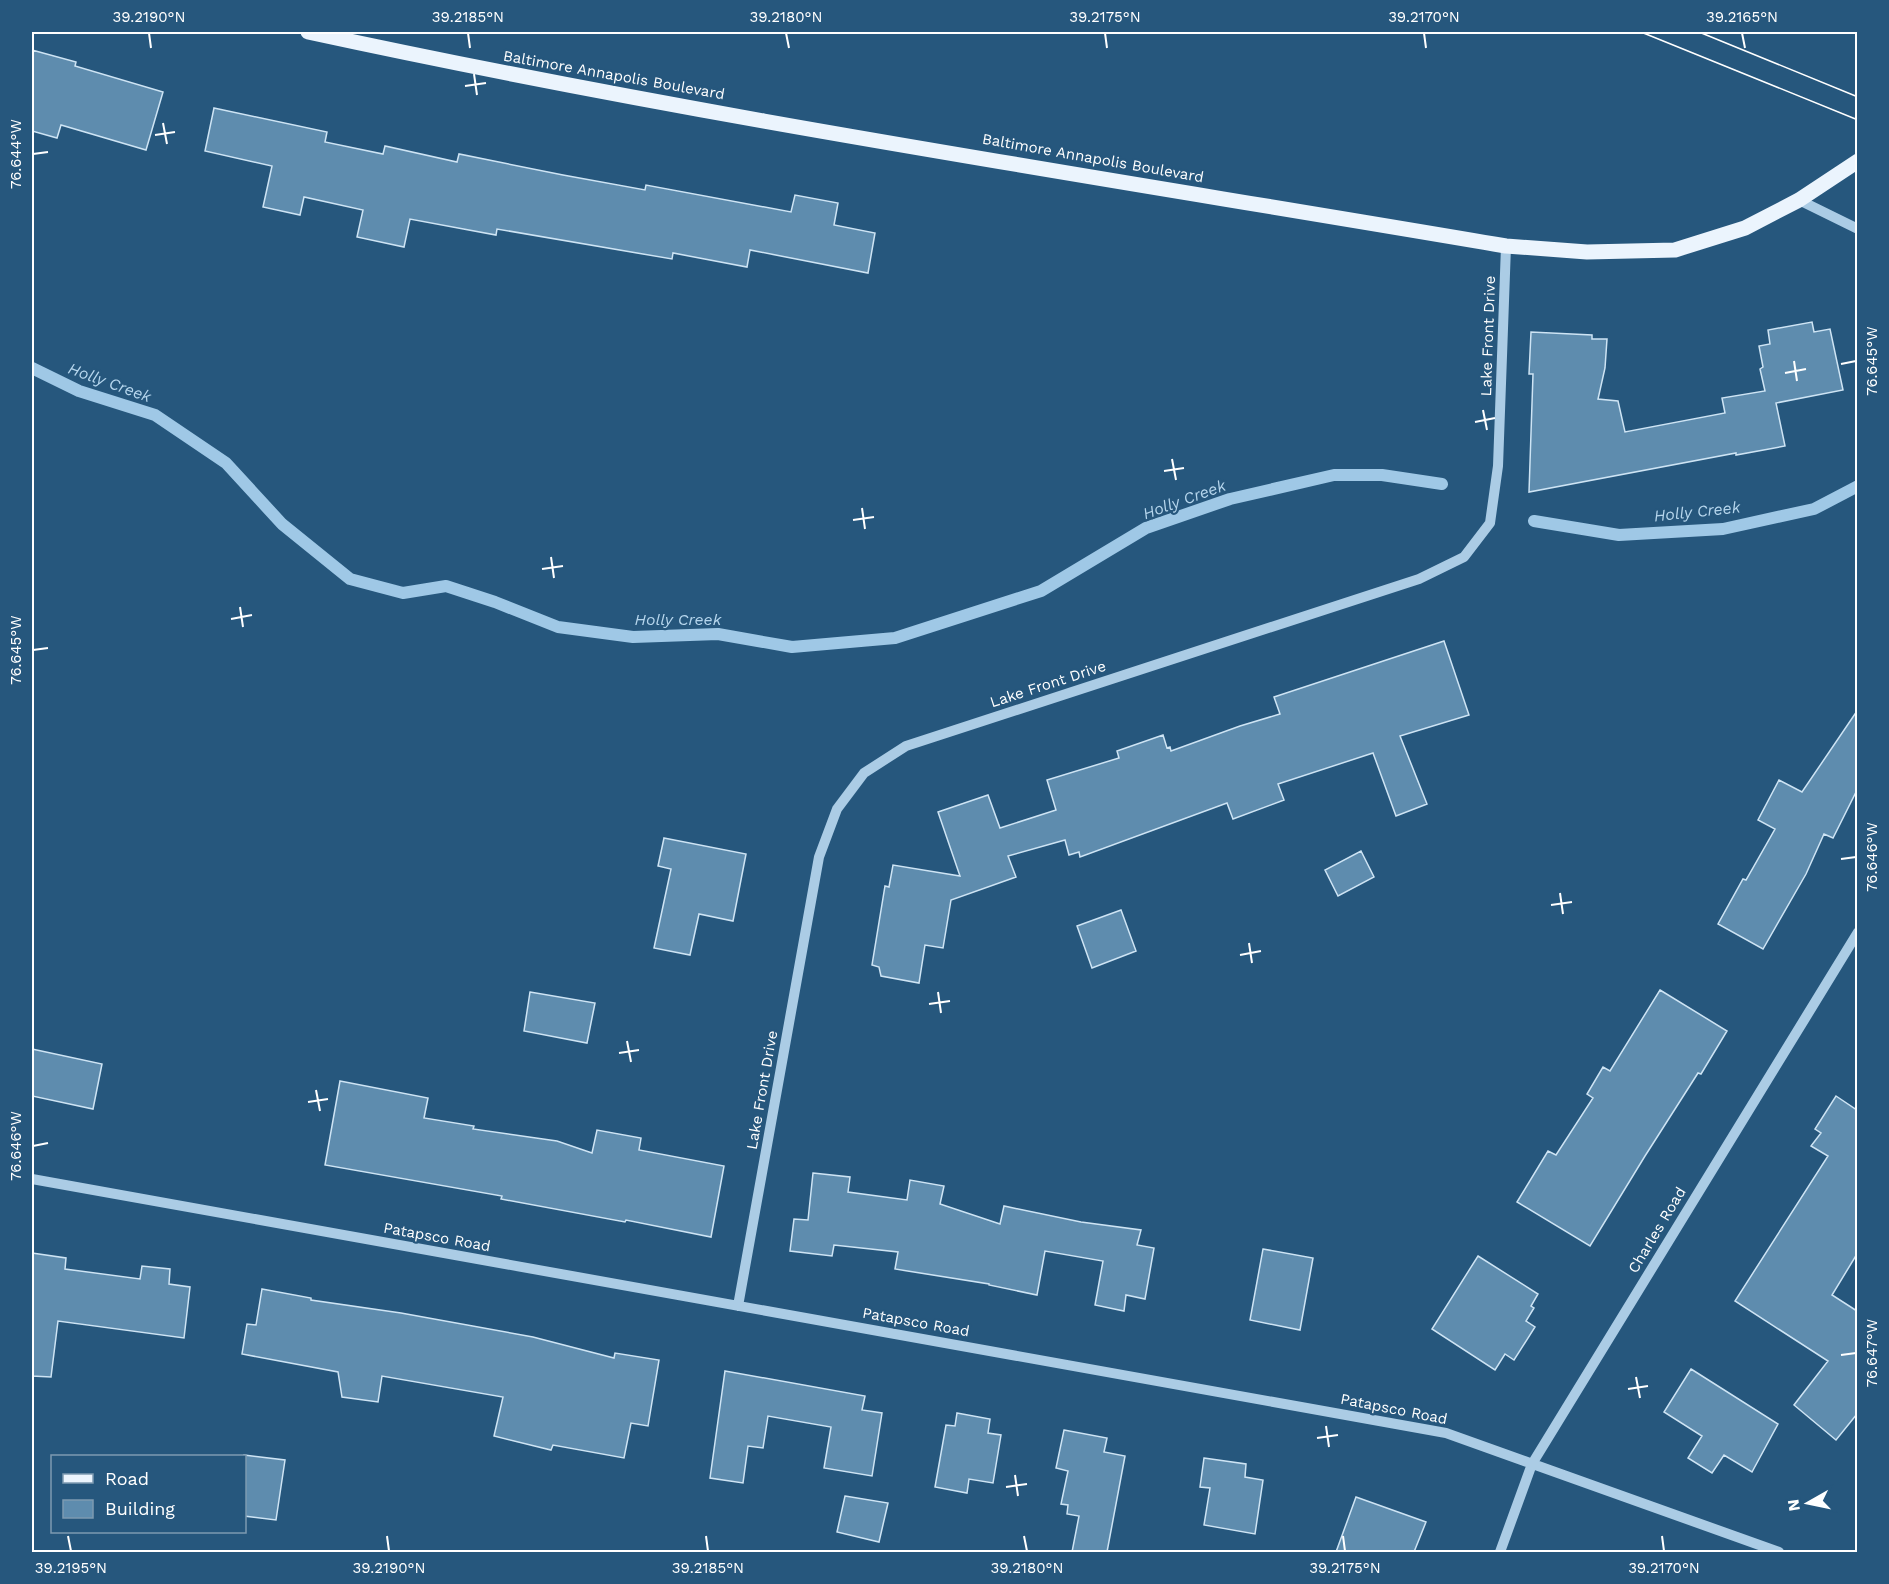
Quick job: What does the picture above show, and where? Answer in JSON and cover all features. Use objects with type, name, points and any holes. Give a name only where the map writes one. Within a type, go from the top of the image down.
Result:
[{"type":"main road","name":"Baltimore Annapolis Boulevard","points":[[308,32],[472,67],[734,116],[1506,246],[1587,252],[1675,250],[1745,228],[1799,200],[1857,161]]},
{"type":"street","points":[[1799,200],[1857,229]]},
{"type":"street","name":"Lake Front Drive","points":[[738,1306],[819,857],[837,809],[864,773],[906,746],[1419,579],[1464,557],[1490,523],[1498,466],[1506,246]]},
{"type":"street","name":"Charles Road","points":[[1500,1552],[1532,1464],[1857,932]]},
{"type":"street","name":"Patapsco Road","points":[[32,1179],[1446,1433],[1779,1552]]},
{"type":"building","points":[[32,50],[76,62],[75,66],[163,92],[146,150],[61,125],[57,138],[32,131]]},
{"type":"building","points":[[214,108],[327,132],[325,142],[383,154],[385,146],[457,162],[459,154],[645,190],[646,185],[791,212],[795,195],[838,203],[834,225],[875,233],[868,273],[750,250],[747,267],[673,253],[672,259],[497,229],[496,235],[410,219],[404,247],[357,237],[363,210],[304,197],[300,215],[263,207],[272,166],[205,151]]},
{"type":"building","points":[[1812,322],[1814,332],[1830,329],[1843,390],[1776,403],[1785,446],[1529,492],[1533,374],[1529,374],[1531,332],[1592,335],[1592,339],[1607,339],[1605,368],[1598,399],[1618,401],[1625,432],[1725,413],[1722,398],[1765,391],[1760,369],[1763,367],[1759,346],[1770,344],[1768,330]]},
{"type":"building","points":[[1444,641],[1469,715],[1400,736],[1427,804],[1396,816],[1373,753],[1278,784],[1284,800],[1233,819],[1227,803],[1080,857],[1079,852],[1069,855],[1065,840],[1008,856],[1016,877],[951,900],[943,948],[925,945],[919,983],[881,976],[879,967],[872,965],[885,886],[889,887],[893,865],[960,876],[938,812],[988,795],[1000,828],[1056,810],[1047,780],[1119,758],[1117,751],[1163,735],[1167,748],[1170,747],[1171,751],[1280,714],[1274,697]]},
{"type":"building","points":[[1857,711],[1857,790],[1833,838],[1824,834],[1806,874],[1763,949],[1718,924],[1775,829],[1758,820],[1779,780],[1802,792]]},
{"type":"building","points":[[664,838],[746,854],[733,921],[699,914],[690,955],[654,948],[671,869],[658,866]]},
{"type":"building","points":[[1361,851],[1374,877],[1338,896],[1325,870]]},
{"type":"building","points":[[1121,910],[1136,951],[1092,968],[1077,926]]},
{"type":"building","points":[[1660,990],[1727,1031],[1701,1074],[1698,1073],[1645,1156],[1590,1246],[1517,1202],[1548,1151],[1556,1155],[1593,1098],[1587,1094],[1603,1067],[1610,1071]]},
{"type":"building","points":[[530,992],[595,1003],[587,1043],[524,1031]]},
{"type":"building","points":[[32,1049],[102,1064],[93,1109],[32,1096]]},
{"type":"building","points":[[340,1081],[428,1098],[424,1118],[474,1126],[473,1129],[557,1141],[592,1153],[597,1130],[641,1138],[639,1150],[724,1166],[711,1237],[501,1199],[502,1196],[325,1165]]},
{"type":"building","points":[[1836,1096],[1857,1110],[1857,1254],[1832,1295],[1857,1311],[1857,1414],[1836,1440],[1794,1405],[1828,1361],[1735,1301],[1828,1156],[1811,1146],[1821,1133],[1815,1129]]},
{"type":"building","points":[[813,1173],[850,1177],[848,1192],[907,1200],[910,1180],[944,1186],[940,1204],[1000,1224],[1004,1206],[1081,1222],[1141,1230],[1137,1245],[1154,1248],[1145,1299],[1126,1295],[1124,1311],[1095,1305],[1103,1261],[1045,1251],[1037,1295],[989,1284],[895,1269],[898,1252],[834,1245],[832,1256],[790,1251],[794,1219],[808,1220]]},
{"type":"building","points":[[1263,1249],[1313,1258],[1300,1330],[1250,1320]]},
{"type":"building","points":[[32,1253],[66,1258],[65,1269],[140,1279],[142,1266],[170,1269],[169,1284],[190,1287],[184,1338],[58,1321],[51,1377],[32,1376]]},
{"type":"building","points":[[1478,1256],[1538,1294],[1531,1306],[1534,1308],[1526,1321],[1535,1327],[1514,1360],[1505,1354],[1495,1370],[1432,1329]]},
{"type":"building","points":[[262,1289],[311,1298],[311,1300],[401,1313],[533,1337],[614,1358],[615,1353],[659,1360],[648,1426],[631,1423],[624,1458],[553,1445],[551,1450],[494,1436],[503,1397],[382,1376],[378,1402],[342,1397],[338,1372],[242,1354],[247,1324],[256,1325]]},
{"type":"building","points":[[1691,1369],[1778,1424],[1752,1472],[1724,1455],[1712,1473],[1688,1458],[1702,1436],[1664,1412]]},
{"type":"building","points":[[725,1371],[865,1396],[862,1410],[882,1413],[872,1476],[824,1468],[831,1427],[768,1416],[763,1448],[748,1446],[743,1483],[710,1478]]},
{"type":"building","points":[[957,1413],[990,1419],[988,1433],[1001,1435],[993,1483],[969,1479],[967,1493],[935,1487],[946,1425],[955,1426]]},
{"type":"building","points":[[1064,1430],[1107,1438],[1104,1452],[1125,1456],[1107,1552],[1072,1552],[1079,1516],[1067,1514],[1068,1505],[1061,1504],[1068,1471],[1056,1468]]},
{"type":"building","points":[[246,1455],[285,1460],[276,1520],[246,1516]]},
{"type":"building","points":[[1204,1458],[1246,1464],[1245,1477],[1263,1480],[1255,1534],[1204,1525],[1210,1488],[1200,1487]]},
{"type":"building","points":[[845,1496],[888,1503],[879,1542],[837,1532]]},
{"type":"building","points":[[1356,1497],[1426,1522],[1414,1552],[1336,1552]]},
{"type":"waterway","name":"Holly Creek","points":[[32,368],[79,391],[155,415],[226,463],[282,524],[350,579],[403,593],[446,586],[495,602],[558,627],[633,637],[718,634],[792,647],[895,638],[1041,591],[1146,528],[1230,499],[1334,475],[1382,475],[1442,484]]},
{"type":"waterway","name":"Holly Creek","points":[[1534,521],[1619,535],[1723,529],[1814,509],[1858,486]]},
{"type":"tram line","points":[[1641,32],[1858,120]]},
{"type":"tram line","points":[[1699,32],[1858,97]]}]
